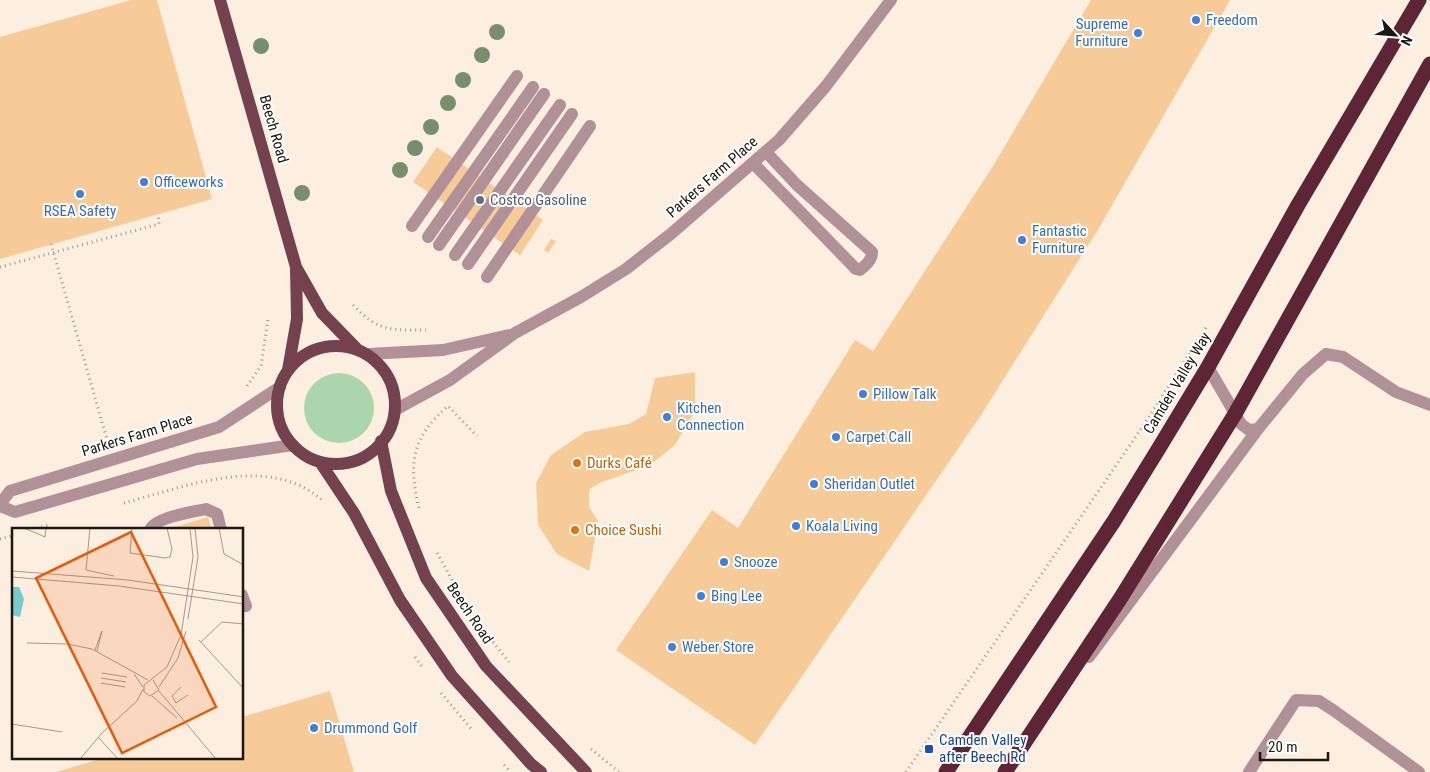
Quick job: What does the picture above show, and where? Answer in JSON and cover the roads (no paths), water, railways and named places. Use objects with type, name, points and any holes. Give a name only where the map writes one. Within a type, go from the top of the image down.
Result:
[{"type":"highway","name":"Camden Valley Way","points":[[946,772],[1114,521],[1208,367],[1298,205],[1419,0]]},
{"type":"highway","points":[[1007,768],[1120,599],[1235,414],[1430,64]]},
{"type":"main road","name":"Beech Road","points":[[220,0],[296,267],[322,313],[362,352]]},
{"type":"main road","name":"Beech Road","points":[[288,370],[297,319],[296,267]]},
{"type":"main road","points":[[332,346],[362,352],[380,365],[389,378],[394,393],[395,410],[389,431],[374,451],[349,462],[335,464],[320,462],[306,455],[293,445],[282,428],[278,407],[280,387],[288,370],[307,353],[319,348],[332,346]]},
{"type":"main road","name":"Beech Road","points":[[382,441],[390,491],[426,578],[486,666],[586,772]]},
{"type":"main road","points":[[320,462],[354,513],[400,600],[452,676],[531,764],[541,772]]},
{"type":"street","name":"Parkers Farm Place","points":[[395,410],[450,380],[515,333],[581,297],[626,269],[672,233],[779,140],[826,86],[890,0]]},
{"type":"street","points":[[412,226],[518,76]]},
{"type":"street","points":[[428,237],[538,91],[440,245]]},
{"type":"street","points":[[455,256],[560,106]]},
{"type":"street","points":[[468,264],[572,114]]},
{"type":"street","points":[[486,277],[590,126]]},
{"type":"street","points":[[752,163],[860,270],[872,257],[872,252],[797,185],[766,152]]},
{"type":"street","name":"Parkers Farm Place","points":[[362,352],[443,350],[515,333]]},
{"type":"street","points":[[1007,768],[1258,429],[1303,374],[1326,354],[1343,357],[1396,392],[1430,405]]},
{"type":"street","points":[[1208,367],[1242,424],[1249,430],[1258,429]]},
{"type":"street","name":"Parkers Farm Place","points":[[280,387],[219,427],[10,491],[0,505],[15,512],[197,459],[293,445]]},
{"type":"street","points":[[151,528],[152,525],[159,521],[206,509],[216,514],[220,528]]},
{"type":"street","points":[[1249,772],[1296,700],[1318,701],[1419,772]]},
{"type":"place","name":"Freedom","points":[[1196,20]]},
{"type":"place","name":"Supreme Furniture","points":[[1138,33]]},
{"type":"place","name":"Officeworks","points":[[144,182]]},
{"type":"place","name":"RSEA Safety","points":[[80,194]]},
{"type":"place","name":"Costco Gasoline","points":[[480,200]]},
{"type":"place","name":"Fantastic Furniture","points":[[1022,240]]},
{"type":"place","name":"Pillow Talk","points":[[863,394]]},
{"type":"place","name":"Kitchen Connection","points":[[667,417]]},
{"type":"place","name":"Carpet Call","points":[[836,437]]},
{"type":"place","name":"Durks Café","points":[[577,463]]},
{"type":"place","name":"Sheridan Outlet","points":[[814,484]]},
{"type":"place","name":"Koala Living","points":[[796,526]]},
{"type":"place","name":"Choice Sushi","points":[[575,530]]},
{"type":"place","name":"Snooze","points":[[724,562]]},
{"type":"place","name":"Bing Lee","points":[[701,596]]},
{"type":"place","name":"Weber Store","points":[[672,647]]},
{"type":"place","name":"Drummond Golf","points":[[314,728]]},
{"type":"place","name":"Camden Valley after Beech Rd","points":[[929,749]]}]
